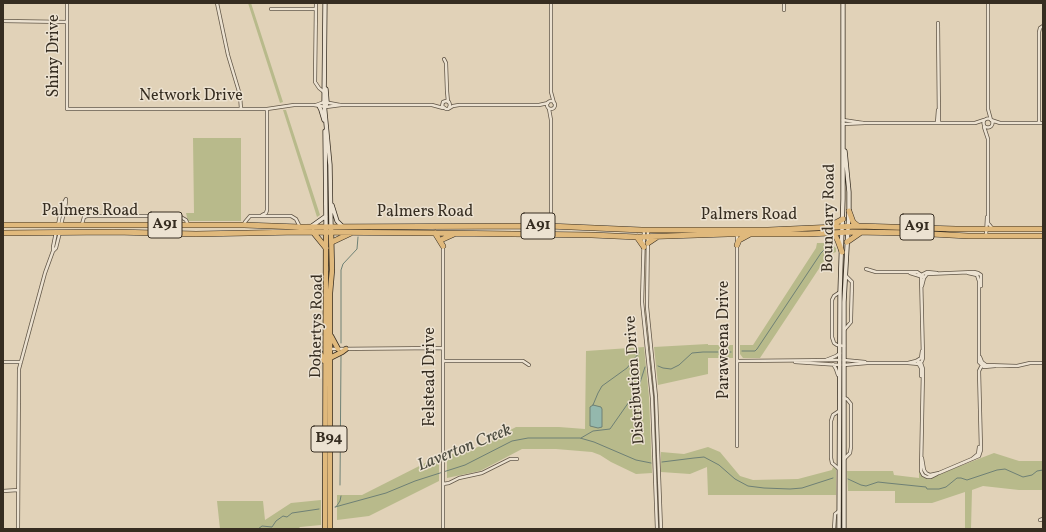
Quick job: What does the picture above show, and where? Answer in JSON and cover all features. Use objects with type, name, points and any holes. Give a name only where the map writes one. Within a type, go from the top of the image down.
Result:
[{"type":"highway","points":[[849,211],[853,222],[858,226]]},
{"type":"highway","points":[[827,228],[843,219]]},
{"type":"highway","name":"Palmers Road","points":[[3,225],[244,225],[311,227],[551,224],[646,230],[737,231],[845,227]]},
{"type":"highway","points":[[58,232],[59,225]]},
{"type":"highway","name":"A91","points":[[845,227],[1043,229]]},
{"type":"highway","name":"Palmers Road","points":[[3,233],[58,232],[196,234],[351,232],[592,235],[637,237],[728,234],[737,231],[751,234],[845,233]]},
{"type":"highway","points":[[313,232],[326,248]]},
{"type":"highway","points":[[332,242],[351,232]]},
{"type":"highway","points":[[847,242],[861,232]]},
{"type":"highway","name":"A91","points":[[845,233],[861,232],[986,236],[1043,236]]},
{"type":"highway","points":[[435,233],[443,246]]},
{"type":"highway","points":[[443,239],[456,233]]},
{"type":"highway","points":[[834,233],[842,252]]},
{"type":"highway","points":[[728,234],[734,238],[737,245]]},
{"type":"highway","points":[[737,245],[739,240],[751,234]]},
{"type":"highway","points":[[637,237],[644,247]]},
{"type":"highway","points":[[648,243],[658,237]]},
{"type":"main road","name":"Dohertys Road","points":[[325,3],[326,124],[330,165],[329,232],[326,248],[325,342],[330,358],[330,529]]},
{"type":"main road","name":"Boundary Road","points":[[842,3],[843,219],[845,227]]},
{"type":"main road","name":"Dohertys Road","points":[[325,75],[324,92],[326,102]]},
{"type":"main road","points":[[316,106],[323,116],[324,131]]},
{"type":"main road","name":"Dohertys Road","points":[[326,124],[324,131],[326,216],[329,226]]},
{"type":"main road","name":"Boundary Road","points":[[839,529],[842,511],[844,459],[844,398],[840,292],[842,252],[845,227],[849,211],[843,144]]},
{"type":"main road","points":[[843,170],[846,165]]},
{"type":"main road","points":[[330,200],[338,221],[342,226]]},
{"type":"main road","points":[[311,227],[326,216]]},
{"type":"main road","name":"Dohertys Road","points":[[325,529],[325,362],[330,335],[332,242],[329,232]]},
{"type":"main road","name":"Boundary Road","points":[[844,529],[840,470],[840,380],[842,363],[840,353],[844,330],[847,242],[845,233]]},
{"type":"main road","points":[[841,284],[843,278],[846,276]]},
{"type":"main road","points":[[330,335],[338,349]]},
{"type":"main road","points":[[325,342],[316,349],[325,362]]},
{"type":"main road","points":[[330,358],[346,349]]},
{"type":"main road","points":[[840,403],[844,398]]},
{"type":"street","name":"Shiny Drive","points":[[67,3],[67,109]]},
{"type":"street","points":[[217,3],[228,55],[240,95],[241,109]]},
{"type":"street","name":"Dohertys Road","points":[[316,3],[315,82],[324,92]]},
{"type":"street","points":[[551,3],[551,92],[555,105],[551,120]]},
{"type":"street","points":[[784,3],[784,10]]},
{"type":"street","points":[[986,236],[988,217],[988,139],[992,124],[988,109],[988,3]]},
{"type":"street","points":[[271,9],[316,9]]},
{"type":"street","points":[[3,22],[67,22]]},
{"type":"street","points":[[938,23],[938,123]]},
{"type":"street","points":[[1039,123],[1039,32],[1040,28],[1043,26]]},
{"type":"street","points":[[444,59],[446,63],[446,91],[450,105],[449,108]]},
{"type":"street","points":[[443,108],[446,91]]},
{"type":"street","points":[[551,92],[547,105],[551,120],[551,224]]},
{"type":"street","points":[[326,102],[341,105],[432,105],[448,102],[459,105],[539,105],[551,101],[554,103]]},
{"type":"street","name":"Network Drive","points":[[316,106],[326,102]]},
{"type":"street","name":"Network Drive","points":[[67,109],[267,110],[288,106],[326,107],[341,105]]},
{"type":"street","points":[[432,105],[446,109],[459,105]]},
{"type":"street","points":[[539,105],[554,108]]},
{"type":"street","points":[[988,109],[984,120],[984,126],[988,139]]},
{"type":"street","points":[[262,215],[266,213],[267,210],[267,110]]},
{"type":"street","points":[[843,122],[975,123],[988,119],[1000,123],[1043,123]]},
{"type":"street","points":[[975,123],[990,127],[1000,123]]},
{"type":"street","points":[[66,199],[65,208],[59,225],[62,206],[66,199]]},
{"type":"street","points":[[267,210],[272,216]]},
{"type":"street","points":[[82,225],[84,218],[87,216],[179,216],[187,221],[189,225]]},
{"type":"street","points":[[244,225],[250,216],[291,216],[294,217],[300,227]]},
{"type":"street","points":[[988,217],[990,226],[994,229]]},
{"type":"street","name":"Felstead Drive","points":[[443,529],[444,226]]},
{"type":"street","name":"Distribution Drive","points":[[646,230],[642,297],[651,391],[657,529]]},
{"type":"street","name":"Paraweena Drive","points":[[736,446],[737,231]]},
{"type":"street","points":[[18,529],[18,379],[21,362],[45,274],[53,251],[56,248],[58,232]]},
{"type":"street","name":"Distribution Drive","points":[[646,237],[648,243],[647,297],[655,390],[661,529]]},
{"type":"street","points":[[866,269],[874,272],[917,272],[922,276]]},
{"type":"street","points":[[919,362],[923,369],[921,469],[924,476],[931,477],[978,458],[980,455],[980,376],[983,365],[980,354],[980,276],[977,272],[937,273],[922,276]]},
{"type":"street","name":"Boundary Road","points":[[844,330],[852,318],[852,282],[846,276]]},
{"type":"street","points":[[790,362],[804,364],[919,362],[923,358],[922,276]]},
{"type":"street","points":[[642,286],[647,286]]},
{"type":"street","name":"Boundary Road","points":[[840,292],[832,298],[832,339],[835,344],[842,346]]},
{"type":"street","points":[[642,297],[647,297]]},
{"type":"street","points":[[646,344],[651,344]]},
{"type":"street","points":[[327,349],[443,348]]},
{"type":"street","points":[[824,361],[840,353]]},
{"type":"street","points":[[443,361],[517,361],[529,365]]},
{"type":"street","points":[[737,361],[824,361],[842,363]]},
{"type":"street","points":[[3,362],[21,362]]},
{"type":"street","points":[[983,365],[1017,366],[1030,363],[1043,364]]},
{"type":"street","points":[[832,364],[836,369],[840,380]]},
{"type":"street","points":[[651,391],[655,390]]},
{"type":"street","name":"Boundary Road","points":[[844,398],[851,404],[851,451],[844,459]]},
{"type":"street","points":[[840,411],[832,415],[831,458],[832,463],[840,470]]},
{"type":"street","points":[[443,484],[459,478],[482,473],[510,459],[517,459]]},
{"type":"street","points":[[3,490],[18,490]]},
{"type":"street","points":[[834,529],[834,514],[842,511]]},
{"type":"green space","points":[[248,3],[251,3],[283,102],[280,103]]},
{"type":"green space","points":[[283,110],[286,110],[320,215],[317,217]]},
{"type":"green space","points":[[193,138],[241,138],[241,221],[188,221],[186,213],[194,213]]},
{"type":"green space","points":[[817,243],[830,243],[836,248],[836,252],[828,255],[760,358],[743,358],[740,354],[740,345],[753,345],[816,248]]},
{"type":"green space","points":[[708,344],[733,345],[733,358],[708,358],[708,374],[658,385],[654,347]]},
{"type":"green space","points":[[644,347],[649,397],[652,473],[636,474],[592,452],[556,449],[522,449],[480,471],[447,478],[447,455],[472,450],[516,427],[559,427],[585,429],[586,351]]},
{"type":"green space","points":[[708,447],[720,452],[740,476],[753,480],[798,479],[832,470],[833,467],[836,469],[836,495],[708,495],[707,467],[690,474],[661,472],[661,452],[684,454]]},
{"type":"green space","points":[[994,453],[1019,461],[1043,461],[1043,490],[1019,490],[983,486],[972,490],[971,529],[965,529],[965,492],[932,503],[895,503],[895,491],[848,491],[847,471],[893,471],[894,475],[919,478],[920,472],[924,477],[929,478]]},
{"type":"green space","points":[[439,456],[439,481],[369,516],[337,520],[337,495],[362,495]]},
{"type":"green space","points":[[321,500],[321,525],[300,527],[298,529],[220,529],[217,501],[263,501],[265,520],[291,503]]},
{"type":"water","points":[[593,405],[601,407],[602,409],[602,427],[598,428],[590,426],[590,407]]},
{"type":"waterway","points":[[341,343],[341,270],[343,264],[357,249],[358,237]]},
{"type":"waterway","points":[[742,351],[755,351],[757,349],[821,253],[834,240]]},
{"type":"waterway","points":[[658,366],[671,369],[679,365],[692,353],[731,352]]},
{"type":"waterway","points":[[593,405],[602,386],[627,368],[639,353]]},
{"type":"waterway","points":[[340,485],[341,356]]},
{"type":"waterway","points":[[581,438],[593,431],[610,429],[638,389],[645,367]]},
{"type":"waterway","name":"Laverton Creek","points":[[335,507],[386,493],[415,481],[465,465],[512,441],[528,438],[580,438],[594,442],[636,460],[651,463]]},
{"type":"waterway","name":"Laverton Creek","points":[[662,462],[704,457],[719,465],[735,479],[748,486],[764,488],[802,488],[833,478]]},
{"type":"waterway","name":"Laverton Creek","points":[[848,479],[866,486],[878,482],[926,487],[927,489],[939,489],[946,487],[957,478],[967,480],[997,470],[1005,469],[1023,477],[1043,470]]},
{"type":"waterway","name":"Laverton Creek","points":[[336,507],[341,496]]},
{"type":"waterway","name":"Laverton Creek","points":[[258,529],[262,526],[272,527],[276,521],[283,516],[287,517],[292,513],[319,509]]}]
